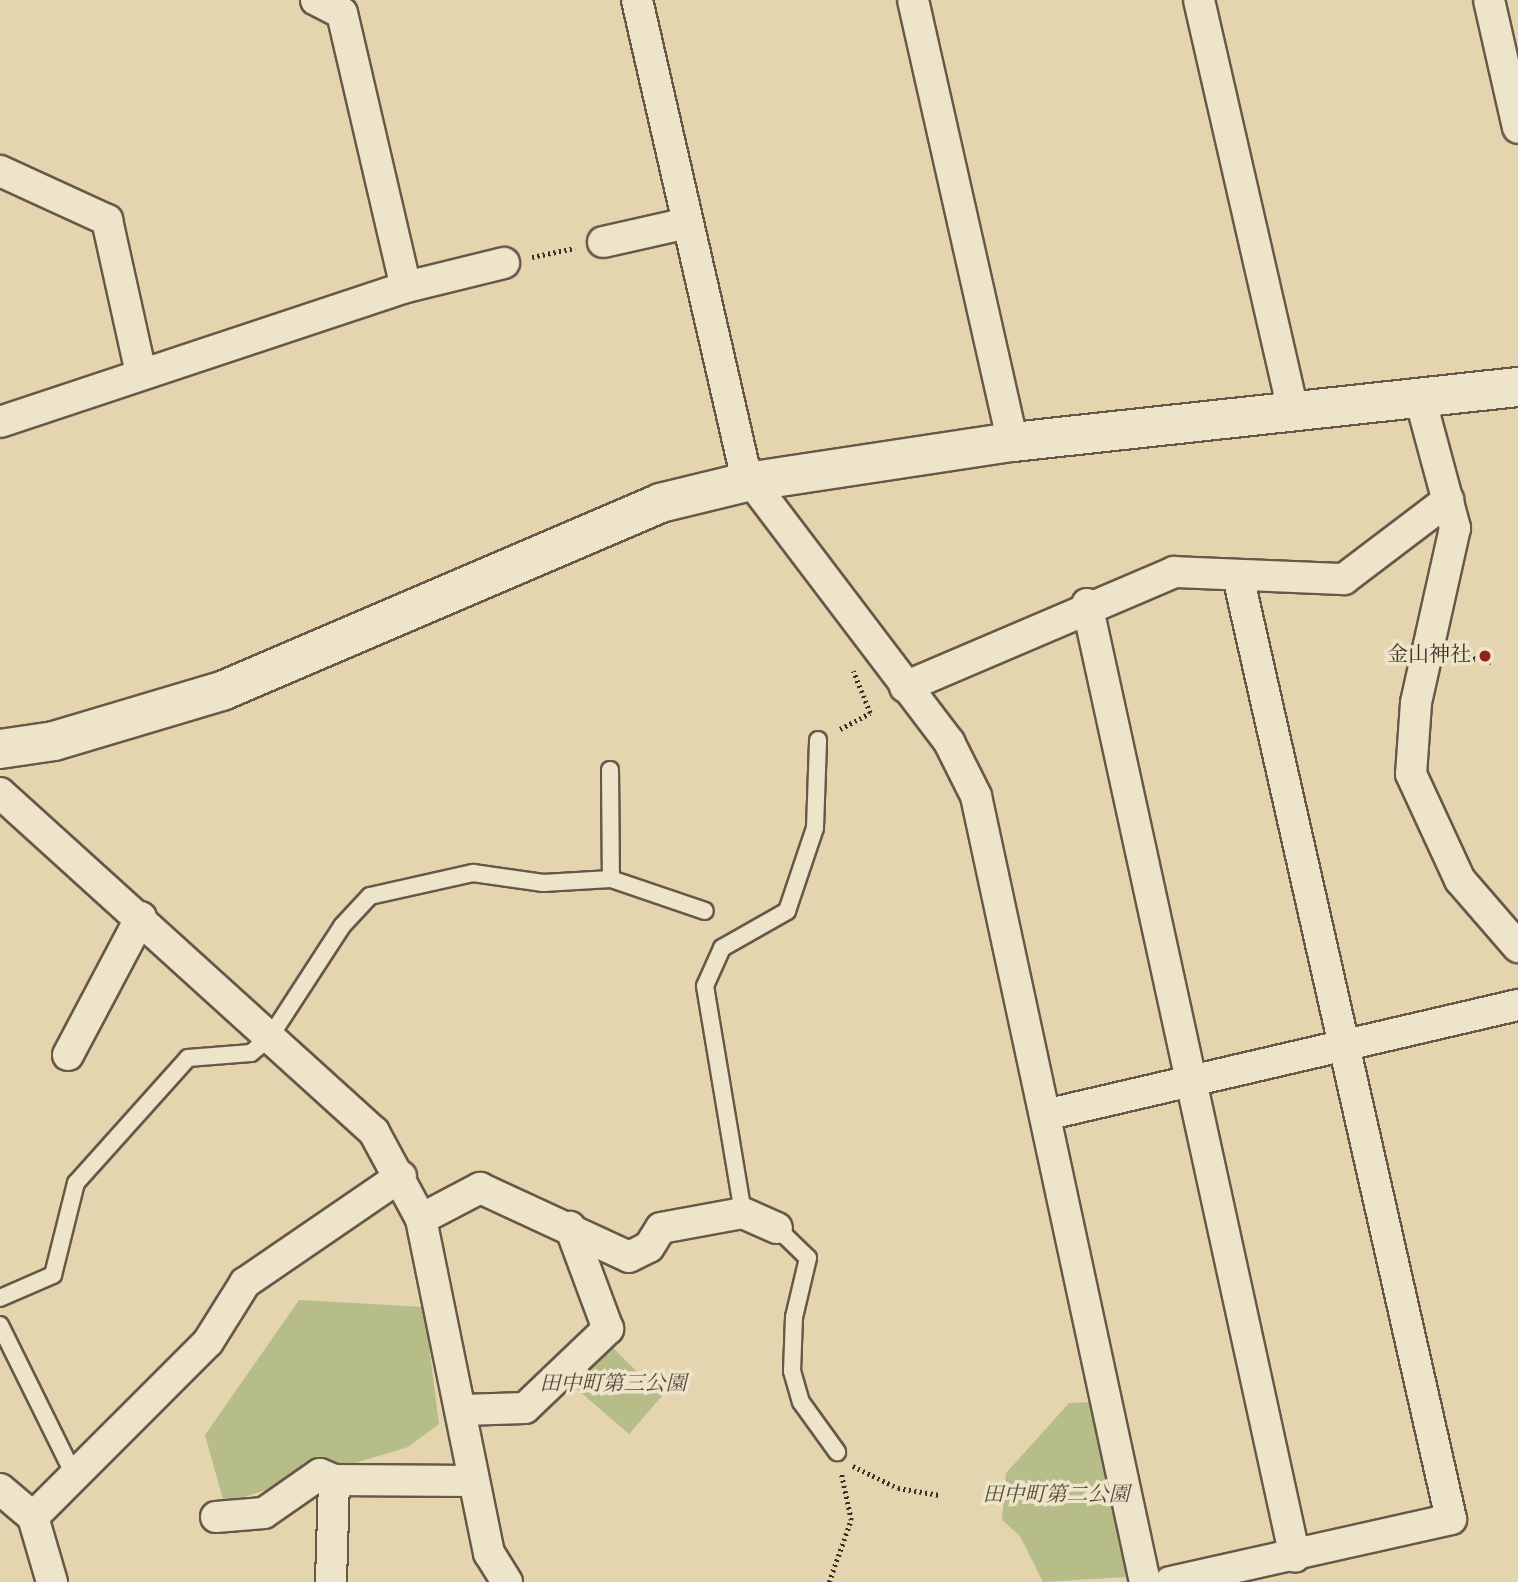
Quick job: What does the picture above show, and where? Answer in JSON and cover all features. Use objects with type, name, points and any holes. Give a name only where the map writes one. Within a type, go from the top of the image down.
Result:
[{"type":"street","points":[[316,0],[342,13],[406,287]]},
{"type":"street","points":[[636,0],[749,482],[948,742],[976,796],[1145,1582]]},
{"type":"street","points":[[913,0],[1013,442]]},
{"type":"street","points":[[1199,0],[1293,410]]},
{"type":"street","points":[[1489,0],[1518,128]]},
{"type":"street","points":[[0,171],[107,220],[141,373]]},
{"type":"street","points":[[603,242],[687,223]]},
{"type":"street","points":[[0,422],[406,287],[504,263]]},
{"type":"street","points":[[0,750],[54,741],[222,691],[660,503],[749,482],[1013,442],[1518,387]]},
{"type":"street","points":[[1420,398],[1455,528],[1416,703],[1411,774],[1460,880],[1518,947]]},
{"type":"street","points":[[905,687],[1087,604],[1174,572],[1343,579],[1448,500]]},
{"type":"street","points":[[1170,1582],[1295,1557],[1451,1519],[1348,1045],[1336,1014],[1238,576]]},
{"type":"street","points":[[1087,604],[1295,1557]]},
{"type":"street","points":[[2,800],[141,917],[374,1132],[401,1176],[421,1219],[463,1410],[473,1481],[489,1553],[507,1582]]},
{"type":"street","points":[[68,1055],[141,917]]},
{"type":"street","points":[[1045,1115],[1192,1084],[1518,1006]]},
{"type":"street","points":[[33,1517],[73,1473],[208,1342],[246,1283],[401,1176]]},
{"type":"street","points":[[421,1219],[480,1188],[570,1227],[629,1257],[649,1247],[661,1228],[743,1213],[778,1228]]},
{"type":"street","points":[[463,1410],[525,1409],[608,1329],[570,1227]]},
{"type":"street","points":[[216,1517],[264,1513],[320,1474],[334,1480],[473,1481]]},
{"type":"street","points":[[331,1582],[334,1480]]},
{"type":"street","points":[[0,1489],[33,1517],[52,1582]]},
{"type":"lane","points":[[743,1213],[705,986],[722,948],[787,911],[815,828],[818,740]]},
{"type":"lane","points":[[610,770],[611,879]]},
{"type":"lane","points":[[0,1298],[53,1275],[76,1183],[188,1058],[251,1053],[270,1037],[342,926],[370,896],[473,873],[543,883],[611,879],[705,911]]},
{"type":"lane","points":[[778,1228],[808,1258],[794,1317],[792,1371],[801,1402],[837,1452]]},
{"type":"lane","points":[[0,1325],[73,1473]]},
{"type":"path","points":[[504,263],[603,242]]},
{"type":"path","points":[[818,740],[870,713],[844,647],[863,634]]},
{"type":"path","points":[[837,1452],[863,1475],[939,1495]]},
{"type":"path","points":[[829,1582],[852,1520],[837,1452]]},
{"type":"green space","points":[[299,1300],[424,1307],[439,1424],[408,1447],[224,1503],[205,1435]]},
{"type":"green space","name":"田中町第三公園","points":[[612,1347],[662,1396],[629,1434],[571,1384]]},
{"type":"green space","name":"田中町第二公園","points":[[1093,1402],[1126,1577],[1043,1582],[1020,1536],[1002,1520],[1006,1473],[1069,1403]]},
{"type":"place","name":"金山神社","points":[[1485,656]]}]
